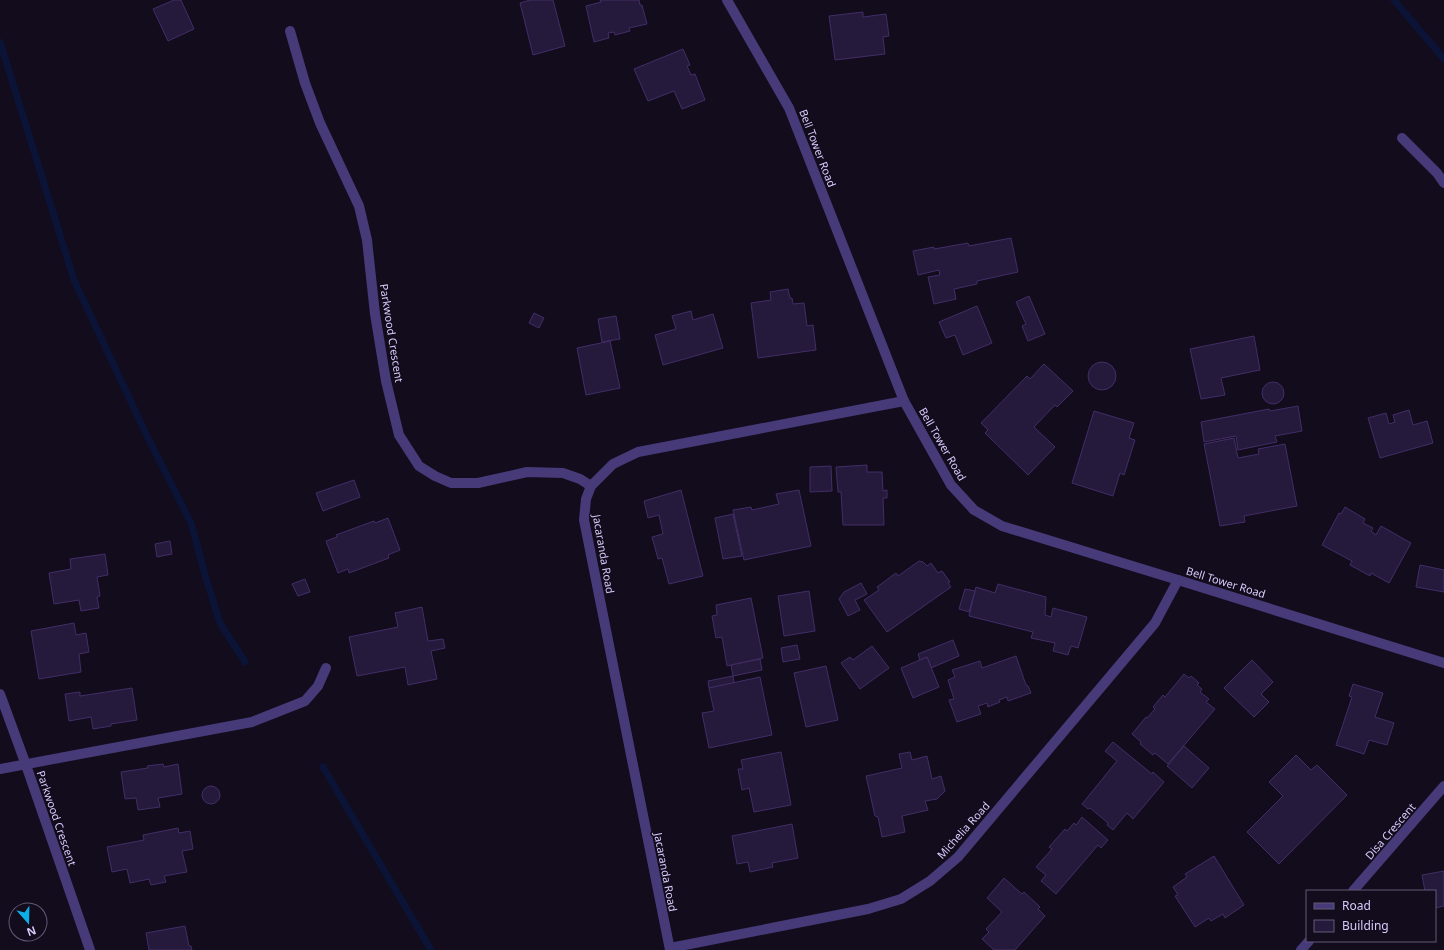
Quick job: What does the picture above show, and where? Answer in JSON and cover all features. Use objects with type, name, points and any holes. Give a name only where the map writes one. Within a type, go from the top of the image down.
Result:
[{"type":"street","name":"Bell Tower Road","points":[[727,0],[789,108],[904,401],[951,485],[974,510],[1002,526],[1444,663]]},
{"type":"street","name":"Parkwood Crescent","points":[[290,31],[305,83],[320,123],[359,206],[367,240],[375,314],[386,381],[399,435],[419,466],[451,483],[478,482],[527,472],[563,473],[580,479],[591,486]]},
{"type":"street","points":[[1402,138],[1444,182]]},
{"type":"street","name":"Jacaranda Road","points":[[670,949],[584,520],[586,499],[591,486],[613,464],[638,452],[904,401]]},
{"type":"street","name":"Michelia Road","points":[[670,949],[868,909],[901,900],[930,881],[958,857],[1155,623],[1178,580]]},
{"type":"street","points":[[0,769],[252,722],[305,701],[318,686],[326,668]]},
{"type":"street","name":"Parkwood Crescent","points":[[0,694],[90,950]]},
{"type":"street","name":"Disa Crescent","points":[[1354,890],[1444,786]]},
{"type":"street","points":[[1301,950],[1308,942]]},
{"type":"building","points":[[174,0],[181,0],[194,29],[168,41],[153,9]]},
{"type":"building","points":[[530,0],[553,0],[565,46],[533,55],[520,3]]},
{"type":"building","points":[[600,0],[639,0],[640,5],[642,5],[647,24],[629,28],[630,31],[615,35],[614,32],[608,33],[609,38],[594,42],[586,6],[601,2]]},
{"type":"building","points":[[863,12],[863,17],[886,14],[889,36],[883,37],[885,54],[835,60],[829,16]]},
{"type":"building","points":[[683,49],[690,65],[687,66],[691,75],[695,74],[705,100],[682,109],[674,91],[648,101],[634,69]]},
{"type":"building","points":[[1011,238],[1018,272],[977,281],[977,284],[954,289],[956,299],[934,304],[928,277],[940,275],[939,270],[918,275],[913,251],[968,243],[969,246]]},
{"type":"building","points":[[788,289],[793,304],[804,303],[807,326],[813,325],[816,350],[758,358],[751,303],[771,300],[770,292]]},
{"type":"building","points":[[1029,296],[1045,334],[1028,341],[1022,326],[1026,324],[1016,302]]},
{"type":"building","points":[[977,306],[992,343],[963,355],[955,335],[946,338],[939,322]]},
{"type":"building","points":[[691,311],[693,320],[713,314],[723,348],[663,365],[655,335],[676,329],[672,316]]},
{"type":"building","points":[[534,313],[544,318],[539,328],[529,323]]},
{"type":"building","points":[[616,316],[620,339],[602,342],[598,319]]},
{"type":"building","points":[[1254,336],[1260,370],[1221,378],[1225,395],[1201,399],[1190,349]]},
{"type":"building","points":[[610,341],[620,388],[586,395],[577,348]]},
{"type":"building","points":[[1102,362],[1112,366],[1116,376],[1112,386],[1102,390],[1092,386],[1088,376],[1092,366]]},
{"type":"building","points":[[1044,364],[1073,391],[1057,407],[1055,405],[1034,427],[1055,447],[1028,475],[985,433],[988,430],[981,423],[1027,376],[1030,379]]},
{"type":"building","points":[[1273,382],[1281,385],[1284,393],[1281,401],[1273,404],[1265,401],[1262,393],[1265,385]]},
{"type":"building","points":[[1298,406],[1302,431],[1275,436],[1277,442],[1238,450],[1236,436],[1204,442],[1201,422],[1269,409],[1270,411]]},
{"type":"building","points":[[1409,410],[1413,425],[1427,421],[1433,443],[1380,458],[1368,418],[1386,413],[1389,424],[1395,422],[1393,415]]},
{"type":"building","points":[[1094,411],[1134,423],[1129,438],[1135,440],[1124,475],[1120,473],[1113,496],[1072,483]]},
{"type":"building","points":[[1234,438],[1238,458],[1259,454],[1258,449],[1285,444],[1297,506],[1244,516],[1245,522],[1220,526],[1204,444]]},
{"type":"building","points":[[867,465],[867,472],[882,472],[883,491],[887,490],[887,498],[883,498],[884,525],[843,525],[841,492],[838,492],[836,467]]},
{"type":"building","points":[[831,466],[832,491],[810,492],[810,467]]},
{"type":"building","points":[[354,480],[360,497],[323,511],[316,493]]},
{"type":"building","points":[[681,490],[703,576],[669,584],[662,558],[658,559],[652,537],[663,534],[659,515],[648,518],[644,501]]},
{"type":"building","points":[[799,490],[811,546],[744,560],[733,510],[751,507],[752,510],[779,504],[776,494]]},
{"type":"building","points":[[1345,507],[1365,519],[1363,523],[1373,528],[1371,531],[1376,535],[1381,526],[1411,543],[1389,583],[1371,573],[1370,576],[1350,565],[1352,561],[1322,545],[1339,513],[1341,514]]},
{"type":"building","points":[[733,514],[742,556],[723,559],[715,518]]},
{"type":"building","points":[[388,518],[400,550],[388,555],[389,558],[349,573],[348,569],[338,573],[326,541],[337,537],[336,535],[374,521],[375,523]]},
{"type":"building","points":[[170,541],[172,554],[157,557],[155,544]]},
{"type":"building","points":[[105,554],[108,575],[97,577],[100,596],[97,597],[99,608],[81,611],[79,600],[54,604],[49,573],[71,569],[70,559]]},
{"type":"building","points":[[919,561],[923,562],[927,566],[931,563],[938,573],[942,571],[950,582],[948,583],[951,587],[887,632],[864,600],[879,590],[877,587],[896,573],[898,576]]},
{"type":"building","points":[[1420,565],[1444,570],[1444,592],[1416,587]]},
{"type":"building","points":[[305,579],[310,592],[298,596],[292,584]]},
{"type":"building","points":[[861,583],[867,594],[855,600],[860,610],[848,616],[839,599],[844,592]]},
{"type":"building","points":[[998,584],[1046,597],[1045,615],[1051,617],[1053,608],[1087,617],[1078,648],[1071,646],[1068,655],[1053,651],[1055,643],[1031,638],[1033,632],[969,616],[976,587],[995,593]]},
{"type":"building","points":[[965,589],[975,591],[969,612],[959,609]]},
{"type":"building","points":[[809,591],[815,631],[784,636],[778,596]]},
{"type":"building","points":[[751,598],[763,658],[727,666],[722,637],[716,638],[712,616],[717,615],[716,605]]},
{"type":"building","points":[[422,607],[428,641],[443,639],[445,648],[431,651],[437,679],[408,685],[405,667],[357,676],[349,637],[398,627],[395,613]]},
{"type":"building","points":[[74,623],[76,635],[86,633],[89,652],[79,654],[81,672],[39,679],[31,631]]},
{"type":"building","points":[[953,640],[959,656],[931,668],[927,657],[920,660],[918,654]]},
{"type":"building","points":[[797,645],[800,659],[783,662],[781,648]]},
{"type":"building","points":[[872,646],[889,668],[860,689],[841,663],[850,657],[853,660]]},
{"type":"building","points":[[1016,656],[1026,685],[1031,693],[1008,701],[1007,697],[988,707],[987,703],[978,706],[981,714],[957,722],[949,700],[954,699],[948,680],[955,677],[952,670],[980,661],[982,668]]},
{"type":"building","points":[[927,657],[939,687],[913,698],[901,668]]},
{"type":"building","points":[[760,659],[762,670],[733,676],[731,665]]},
{"type":"building","points":[[1252,660],[1273,682],[1261,694],[1269,702],[1254,717],[1224,688]]},
{"type":"building","points":[[826,666],[838,720],[806,727],[794,673]]},
{"type":"building","points":[[1184,674],[1189,678],[1191,676],[1199,683],[1197,685],[1202,689],[1200,692],[1209,699],[1206,702],[1215,709],[1168,764],[1155,753],[1153,755],[1140,744],[1141,742],[1132,734],[1146,717],[1147,718],[1155,709],[1153,707],[1163,695],[1165,697]]},
{"type":"building","points":[[733,676],[734,683],[709,688],[708,681]]},
{"type":"building","points":[[760,677],[772,735],[709,748],[702,713],[714,711],[709,688]]},
{"type":"building","points":[[1353,684],[1383,693],[1375,717],[1394,723],[1387,745],[1369,740],[1364,754],[1336,745],[1352,697],[1349,696]]},
{"type":"building","points":[[132,688],[137,720],[111,724],[111,726],[93,729],[91,717],[69,721],[65,694],[80,692],[80,696]]},
{"type":"building","points":[[1113,742],[1164,782],[1133,819],[1127,813],[1113,830],[1107,825],[1108,823],[1090,808],[1088,809],[1082,804],[1117,761],[1105,751]]},
{"type":"building","points":[[1184,746],[1209,768],[1192,788],[1167,766]]},
{"type":"building","points":[[781,752],[791,805],[754,812],[749,788],[742,790],[738,769],[743,769],[741,760]]},
{"type":"building","points":[[910,752],[912,760],[927,756],[932,779],[941,776],[945,791],[937,799],[925,801],[928,810],[902,816],[905,832],[882,837],[878,817],[875,816],[866,776],[902,768],[899,754]]},
{"type":"building","points":[[1296,755],[1311,770],[1317,765],[1347,795],[1279,864],[1247,832],[1283,796],[1269,782]]},
{"type":"building","points":[[163,764],[164,767],[178,764],[182,794],[158,798],[160,807],[138,810],[136,798],[125,799],[121,772]]},
{"type":"building","points":[[207,786],[215,786],[220,791],[218,802],[215,804],[207,804],[202,799],[202,791]]},
{"type":"building","points":[[1082,817],[1108,840],[1101,848],[1098,845],[1056,894],[1041,881],[1046,875],[1036,867],[1052,849],[1049,847],[1065,829],[1067,831],[1074,823],[1076,825]]},
{"type":"building","points":[[792,824],[798,858],[772,863],[773,867],[750,872],[748,862],[737,864],[732,836]]},
{"type":"building","points":[[178,828],[179,833],[190,831],[193,849],[182,851],[187,872],[164,876],[166,882],[151,885],[149,879],[130,883],[127,869],[112,872],[107,847],[144,840],[143,835]]},
{"type":"building","points":[[1214,856],[1244,905],[1225,918],[1223,914],[1211,921],[1209,918],[1195,927],[1175,896],[1178,895],[1173,887],[1187,877],[1185,874]]},
{"type":"building","points":[[1444,871],[1444,906],[1436,908],[1436,890],[1425,890],[1422,875]]},
{"type":"building","points":[[1004,878],[1022,894],[1024,892],[1040,907],[1038,909],[1045,916],[1015,950],[994,950],[982,939],[989,932],[986,929],[1002,912],[987,898]]},
{"type":"building","points":[[185,926],[189,946],[191,946],[192,950],[149,950],[146,933]]},
{"type":"waterway","points":[[1394,0],[1444,59]]},
{"type":"waterway","points":[[0,42],[74,280],[147,436],[191,523],[220,623],[245,662]]},
{"type":"waterway","points":[[323,767],[431,950]]}]
